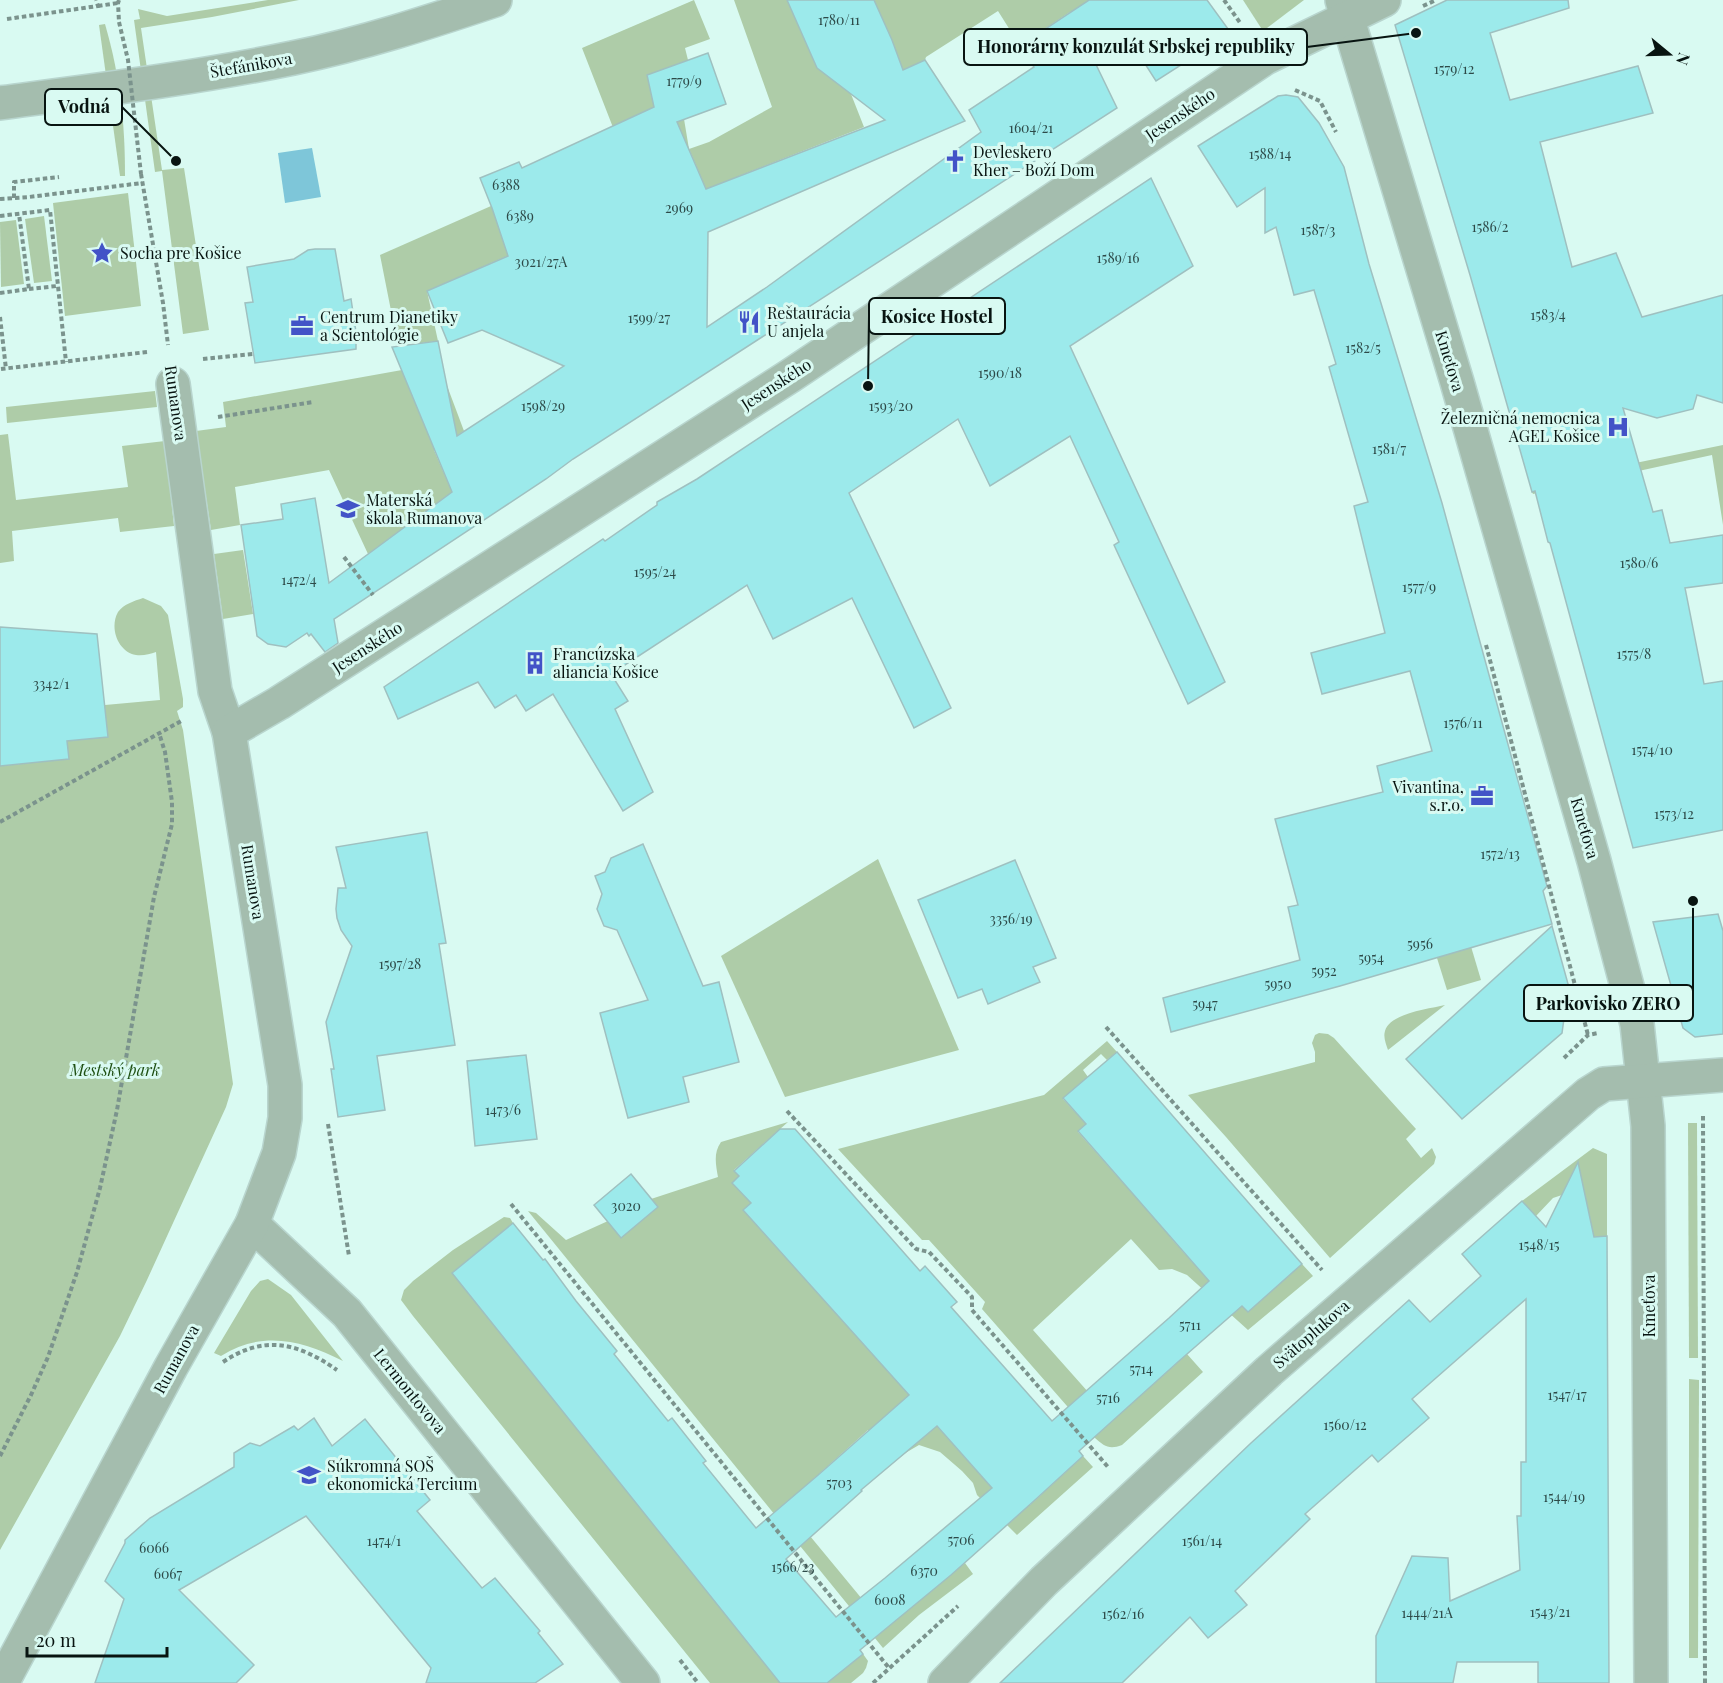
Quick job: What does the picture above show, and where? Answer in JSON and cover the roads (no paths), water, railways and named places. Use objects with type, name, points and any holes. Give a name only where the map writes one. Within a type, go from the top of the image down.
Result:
[{"type":"street","name":"Štefánikova","points":[[0,103],[165,80],[295,58],[418,25],[495,0]]},
{"type":"street","name":"Jesenského","points":[[229,732],[279,703],[790,376],[1265,58],[1344,9],[1384,0]]},
{"type":"street","name":"Kmeťova","points":[[1344,9],[1457,382],[1594,861],[1637,1024],[1648,1126],[1651,1683]]},
{"type":"street","name":"Rumanova","points":[[2,1683],[171,1367],[252,1224],[279,1153],[285,1118],[285,1085],[229,732],[217,700],[172,375]]},
{"type":"street","name":"Svätoplukova","points":[[945,1683],[1044,1581],[1269,1371],[1588,1094],[1604,1084],[1723,1075]]},
{"type":"street","name":"Lermontovova","points":[[252,1224],[347,1312],[643,1683]]},
{"type":"water","points":[[312,148],[321,197],[285,203],[278,153]]},
{"type":"place","name":"Honorárny konzulát Srbskej republiky","points":[[1416,33]]},
{"type":"place","name":"Vodná","points":[[176,161]]},
{"type":"place","name":"Devleskero Kher – Boží Dom","points":[[955,161]]},
{"type":"place","name":"Socha pre Košice","points":[[102,253]]},
{"type":"place","name":"Reštaurácia U anjela","points":[[749,322]]},
{"type":"place","name":"Centrum Dianetiky a Scientológie","points":[[302,326]]},
{"type":"place","name":"Kosice Hostel","points":[[868,386]]},
{"type":"place","name":"Železničná nemocnica AGEL Košice","points":[[1618,427]]},
{"type":"place","name":"Materská škola Rumanova","points":[[348,509]]},
{"type":"place","name":"Francúzska aliancia Košice","points":[[535,663]]},
{"type":"place","name":"Vivantina, s.r.o.","points":[[1482,796]]},
{"type":"place","name":"Parkovisko ZERO","points":[[1693,901]]},
{"type":"place","name":"Súkromná SOŠ ekonomická Tercium","points":[[309,1475]]},
{"type":"park label","name":"Mestský park","points":[[115,1070]]}]
